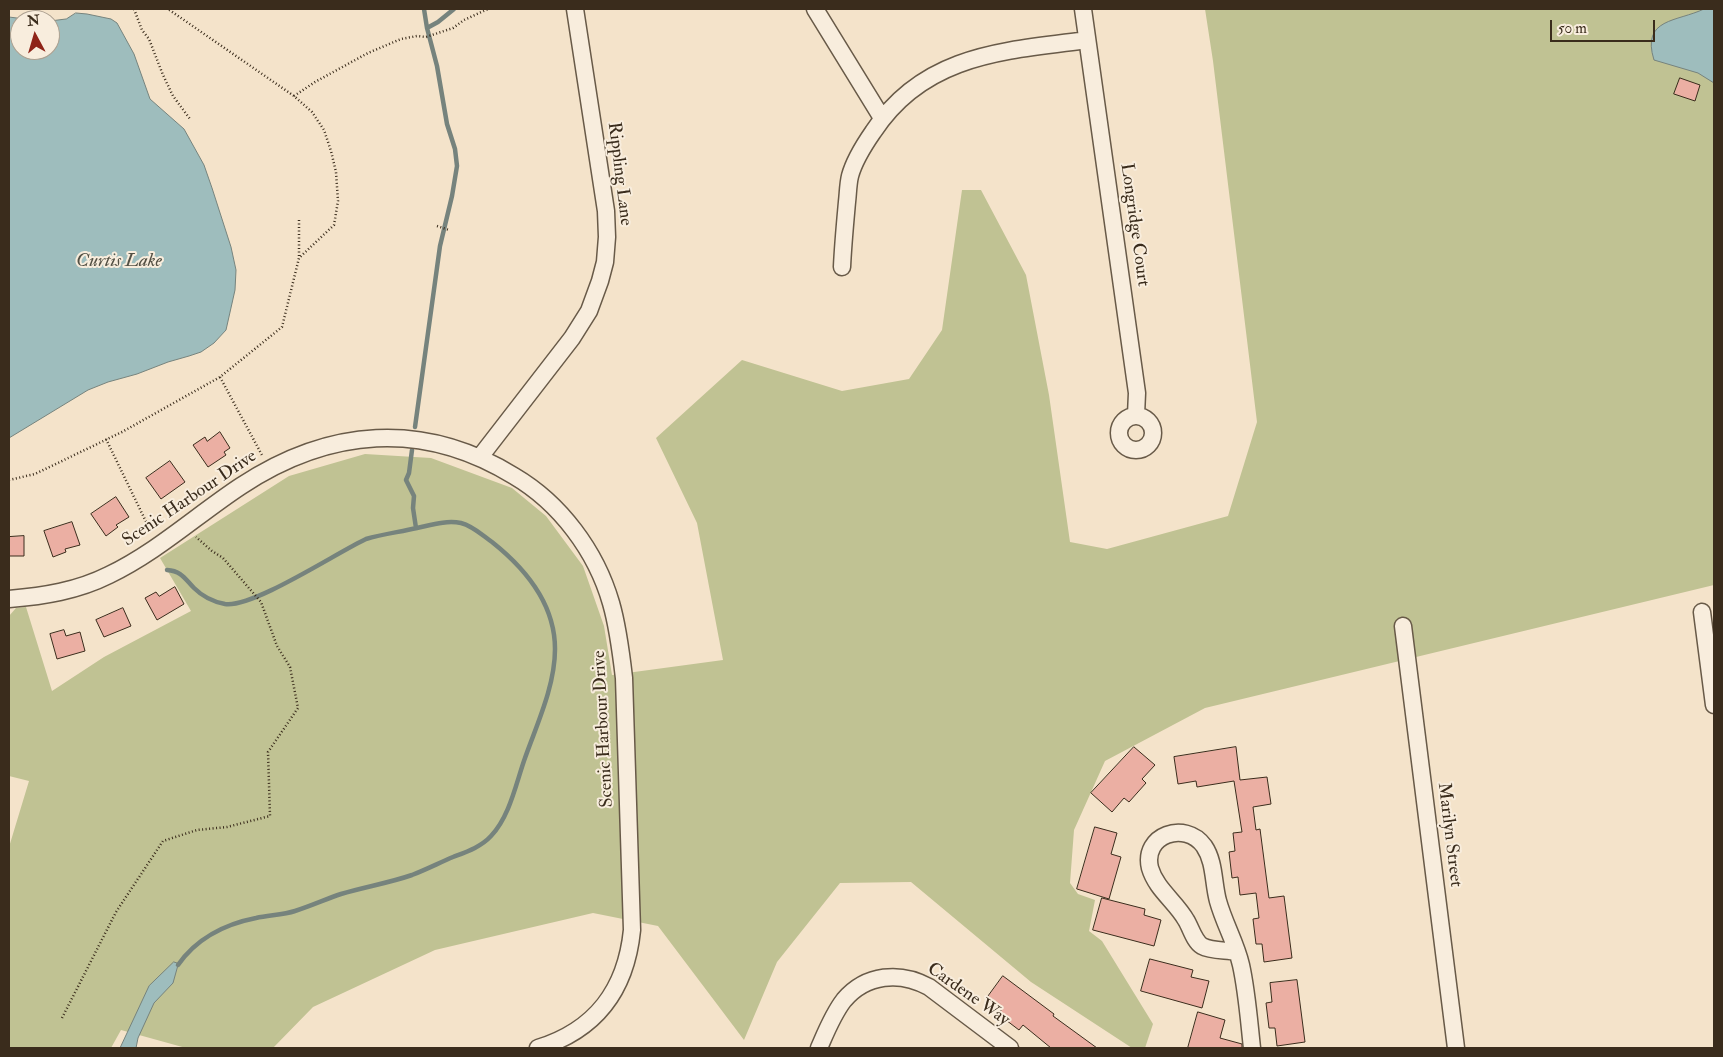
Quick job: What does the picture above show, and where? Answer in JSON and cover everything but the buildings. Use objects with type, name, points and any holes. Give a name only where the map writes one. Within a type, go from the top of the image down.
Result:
[{"type":"street","name":"Rippling Lane","points":[[480,457],[581,325],[595,296],[605,262],[607,237],[606,211],[575,9]]},
{"type":"street","points":[[815,9],[882,118]]},
{"type":"street","name":"Longridge Court","points":[[1083,9],[1137,393],[1136,415]]},
{"type":"street","points":[[842,267],[850,175],[862,149],[882,118],[897,102],[916,86],[964,62],[997,52],[1087,40]]},
{"type":"street","name":"Scenic Harbour Drive","points":[[9,599],[50,594],[82,587],[126,566],[239,487],[290,458],[324,446],[369,438],[395,437],[422,440],[480,457],[523,481],[543,497],[577,534],[591,556],[611,603],[620,640],[624,678],[632,930],[628,960],[620,982],[613,994],[596,1015],[572,1033],[552,1044],[538,1048]]},
{"type":"street","points":[[1702,612],[1714,705]]},
{"type":"street","name":"Marilyn Street","points":[[1403,626],[1456,1048]]},
{"type":"street","points":[[1236,952],[1208,948],[1202,946],[1197,940],[1177,906],[1156,883],[1150,870],[1149,853],[1156,842],[1175,832],[1183,832],[1197,838],[1210,857],[1218,900],[1241,965],[1252,1048]]},
{"type":"street","name":"Cardene Way","points":[[819,1048],[830,1023],[845,999],[860,986],[868,982],[894,976],[918,981],[928,987],[1010,1048]]},
{"type":"path","points":[[134,9],[173,96],[190,120]]},
{"type":"path","points":[[168,9],[294,96],[312,112],[324,130],[336,172],[338,201],[334,225],[299,258]]},
{"type":"path","points":[[294,96],[315,82],[368,53],[401,39],[417,36],[426,37],[453,28],[464,20],[488,9]]},
{"type":"path","points":[[9,480],[35,474],[122,432],[220,377],[282,327],[299,258],[299,220]]},
{"type":"path","points":[[437,226],[448,230]]},
{"type":"path","points":[[220,377],[269,469]]},
{"type":"path","points":[[106,439],[152,535],[159,544]]},
{"type":"path","points":[[62,1018],[116,912],[163,841],[198,830],[227,827],[270,816],[268,752],[298,708],[290,666],[277,646],[261,602],[223,558],[212,551],[200,539],[192,535]]},
{"type":"green space","points":[[1205,9],[1714,9],[1714,585],[1205,708],[1105,761],[1074,830],[1070,883],[1078,894],[1095,900],[1089,931],[1102,941],[1153,1024],[1145,1048],[1132,1048],[1031,982],[911,882],[840,883],[777,962],[744,1040],[658,926],[593,913],[435,950],[313,1007],[273,1048],[186,1048],[121,1030],[111,1048],[9,1048],[9,847],[29,781],[9,776],[9,616],[16,608],[26,607],[52,691],[104,657],[191,611],[160,558],[289,476],[365,454],[431,458],[512,488],[546,516],[583,566],[604,626],[612,675],[723,660],[697,523],[656,438],[742,360],[842,391],[909,379],[942,330],[962,190],[981,190],[1026,275],[1049,395],[1070,542],[1107,549],[1228,516],[1257,422]]},
{"type":"water","points":[[1704,9],[1714,9],[1714,83],[1698,73],[1654,60],[1651,46],[1657,29],[1664,24]]},
{"type":"water","name":"Curtis Lake","points":[[76,13],[111,19],[117,23],[134,54],[150,99],[184,129],[204,165],[231,247],[236,270],[235,290],[226,330],[214,343],[201,352],[88,390],[9,438],[9,17],[10,60],[60,60],[60,20],[66,19]]},
{"type":"water","points":[[174,962],[178,965],[173,983],[154,1003],[138,1038],[136,1048],[120,1048],[149,986]]},
{"type":"waterway","points":[[415,427],[440,246],[457,166],[455,149],[447,124],[437,66],[424,9]]},
{"type":"waterway","points":[[427,28],[454,9]]},
{"type":"waterway","points":[[412,450],[409,473],[406,480],[414,496],[413,508],[416,528]]},
{"type":"waterway","points":[[167,570],[180,574],[197,591],[212,600],[225,604],[238,603],[274,589],[366,539],[439,523],[461,523],[473,528],[492,542],[527,576],[544,602],[550,617],[555,649],[549,691],[512,799],[498,828],[487,840],[473,849],[412,875],[341,894],[290,912],[233,924],[202,940],[178,965]]}]
